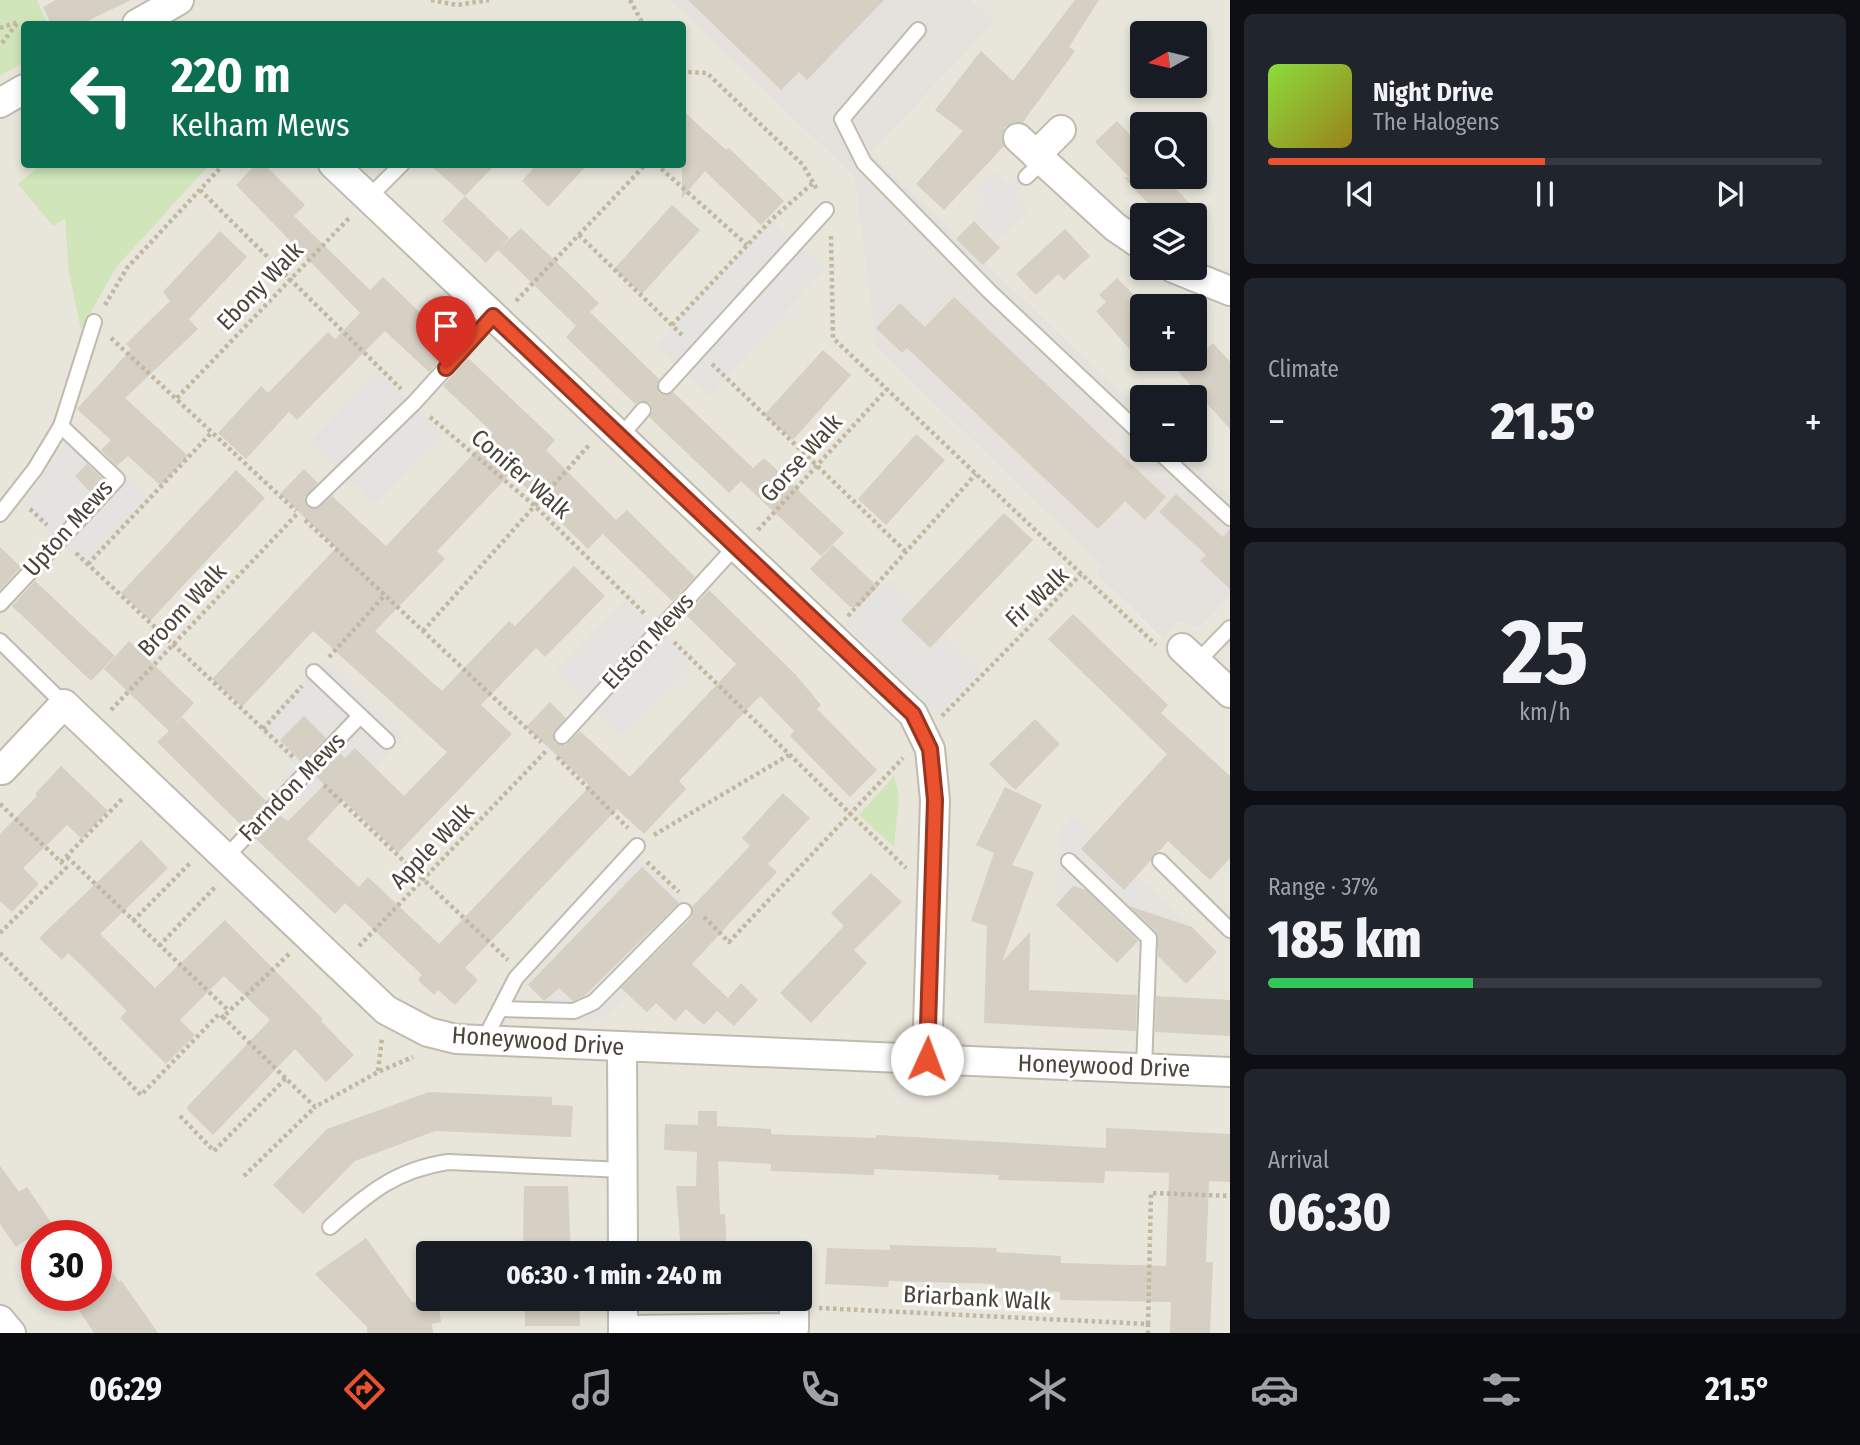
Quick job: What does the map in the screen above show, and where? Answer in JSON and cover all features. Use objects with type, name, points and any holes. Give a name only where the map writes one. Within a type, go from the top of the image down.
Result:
[{"type":"street","points":[[142,21],[179,0]]},
{"type":"street","points":[[0,103],[21,91]]},
{"type":"street","points":[[1060,130],[1031,158],[1130,237]]},
{"type":"street","points":[[337,168],[831,636],[921,717],[934,778],[927,1059]]},
{"type":"street","points":[[1203,280],[1230,291]]},
{"type":"street","points":[[1190,655],[1230,692]]},
{"type":"street","points":[[2,770],[64,705]]},
{"type":"street","name":"Honeywood Drive","points":[[64,705],[386,1010],[428,1032],[456,1039],[622,1048],[1230,1072]]},
{"type":"street","points":[[622,1048],[623,1241]]},
{"type":"street","points":[[623,1311],[623,1331],[794,1328],[794,1311]]},
{"type":"street","points":[[0,1320],[11,1333]]},
{"type":"lane","points":[[918,30],[842,119],[864,163],[989,291],[1130,424]]},
{"type":"lane","points":[[368,198],[398,168]]},
{"type":"lane","points":[[666,386],[826,210]]},
{"type":"lane","points":[[314,500],[495,318]]},
{"type":"lane","points":[[0,514],[61,426],[94,323]]},
{"type":"lane","points":[[614,431],[643,411]]},
{"type":"lane","name":"Upton Mews","points":[[0,604],[117,479],[61,426]]},
{"type":"lane","points":[[1170,462],[1230,518]]},
{"type":"lane","name":"Elston Mews","points":[[562,736],[738,548]]},
{"type":"lane","points":[[1190,655],[1230,628]]},
{"type":"lane","points":[[0,641],[64,705]]},
{"type":"lane","name":"Farndon Mews","points":[[314,673],[387,741]]},
{"type":"lane","name":"Farndon Mews","points":[[223,856],[360,716]]},
{"type":"lane","points":[[484,1040],[521,973],[638,846]]},
{"type":"lane","points":[[1069,861],[1149,939],[1144,1068]]},
{"type":"lane","points":[[1160,862],[1230,930]]},
{"type":"lane","points":[[500,1009],[574,1011],[594,1003],[688,908]]},
{"type":"lane","points":[[330,1227],[380,1185],[404,1172],[427,1165],[448,1162],[623,1170]]},
{"type":"path","points":[[431,0],[457,5],[489,0]]},
{"type":"path","points":[[630,0],[641,21]]},
{"type":"path","points":[[0,28],[18,22],[0,46]]},
{"type":"path","points":[[686,73],[707,73],[803,165],[814,182],[826,210],[832,238],[833,338],[1081,574]]},
{"type":"path","points":[[220,168],[127,268],[94,323],[177,398],[548,749],[638,846],[688,908]]},
{"type":"path","points":[[495,318],[642,168]]},
{"type":"path","points":[[660,168],[747,245]]},
{"type":"path","points":[[672,325],[747,245],[814,182]]},
{"type":"path","name":"Conifer Walk","points":[[200,190],[414,402],[535,506],[850,816],[932,893]]},
{"type":"path","name":"Ebony Walk","points":[[177,398],[368,198]]},
{"type":"path","points":[[579,235],[905,551]]},
{"type":"path","name":"Gorse Walk","points":[[738,548],[887,389]]},
{"type":"path","points":[[423,631],[535,506],[614,431]]},
{"type":"path","points":[[88,564],[212,432]]},
{"type":"path","points":[[831,636],[976,474]]},
{"type":"path","points":[[15,495],[521,973]]},
{"type":"path","name":"Broom Walk","points":[[92,731],[297,513]]},
{"type":"path","name":"Fir Walk","points":[[688,908],[729,942],[850,816],[921,717],[1081,574],[1163,652],[1190,655]]},
{"type":"path","name":"Apple Walk","points":[[339,966],[548,749]]},
{"type":"path","points":[[638,846],[789,755]]},
{"type":"path","points":[[61,862],[142,779]]},
{"type":"path","points":[[0,804],[66,867],[0,933]]},
{"type":"path","points":[[133,921],[223,856]]},
{"type":"path","points":[[159,946],[223,856]]},
{"type":"path","points":[[67,857],[229,1011]]},
{"type":"path","points":[[223,1017],[307,936]]},
{"type":"path","points":[[0,953],[141,1095],[219,1014],[315,1107]]},
{"type":"path","points":[[244,1176],[315,1107],[378,1072],[456,1039]]},
{"type":"path","points":[[180,1116],[214,1152],[286,1079]]},
{"type":"path","points":[[1148,1333],[1151,1194],[1230,1196]]},
{"type":"path","name":"Briarbank Walk","points":[[812,1304],[1148,1324]]},
{"type":"shaded area","points":[[37,0],[669,0],[854,177],[876,347],[1101,566],[1095,573],[1161,639],[1179,622],[1199,628],[1230,596],[1230,1333],[0,1333],[0,76],[21,64],[21,168],[686,168],[686,21],[47,21]]},
{"type":"shaded area","points":[[669,0],[971,0],[995,22],[871,153],[1130,401],[1130,462],[1194,462],[1230,497],[1230,596],[1199,628],[1179,622],[1162,639],[1095,573],[1101,566],[876,347],[854,177]]},
{"type":"shaded area","points":[[971,0],[1230,0],[1230,497],[1194,462],[1207,462],[1207,385],[1130,385],[1130,401],[871,153],[994,23]]},
{"type":"shaded area","points":[[994,171],[1009,187],[1024,174],[1030,180],[1015,194],[1030,210],[997,241],[972,215],[987,201],[975,188]]},
{"type":"shaded area","points":[[771,220],[825,269],[710,396],[656,346]]},
{"type":"shaded area","points":[[377,371],[443,434],[375,504],[310,442]]},
{"type":"shaded area","points":[[75,429],[152,498],[86,568],[23,505]]},
{"type":"shaded area","points":[[889,579],[981,671],[936,715],[845,623]]},
{"type":"shaded area","points":[[625,600],[690,663],[621,736],[555,672]]},
{"type":"shaded area","points":[[325,659],[406,736],[325,821],[281,779],[295,765],[257,730]]},
{"type":"shaded area","points":[[1074,816],[1218,952],[1202,968],[1186,952],[1168,968],[1156,957],[1153,1032],[1140,1031],[1144,953],[1134,946],[1117,963],[1056,904],[1059,832]]},
{"type":"shaded area","points":[[626,844],[719,936],[646,1014],[627,996],[605,1017],[593,1021],[565,1020],[510,970]]},
{"type":"green space","points":[[0,0],[37,0],[47,21],[21,21],[21,64],[0,76]]},
{"type":"green space","points":[[37,168],[206,168],[117,266],[81,329],[69,273],[65,218],[53,226],[18,184]]},
{"type":"green space","points":[[894,776],[899,797],[894,847],[859,815]]},
{"type":"building","points":[[56,0],[131,0],[87,21],[50,21],[43,7]]},
{"type":"building","points":[[688,0],[884,0],[807,80],[799,72],[781,90]]},
{"type":"building","points":[[1075,0],[1099,0],[1069,47],[1075,51],[1023,122],[1014,122],[1005,127],[1002,135],[1004,146],[944,210],[916,184],[963,131],[935,110],[981,51],[1013,81]]},
{"type":"building","points":[[686,114],[726,150],[729,148],[784,201],[761,225],[705,171],[682,198],[682,168],[686,168]]},
{"type":"building","points":[[1117,121],[1130,135],[1130,184],[1124,177],[1129,177],[1095,142]]},
{"type":"building","points":[[252,168],[268,168],[305,205],[294,216],[370,290],[383,277],[454,345],[429,372],[385,331],[297,420],[289,412],[246,459],[218,433],[261,386],[268,393],[328,332],[335,339],[360,313],[236,185]]},
{"type":"building","points":[[434,168],[492,168],[465,196]]},
{"type":"building","points":[[533,168],[584,168],[548,207],[522,181]]},
{"type":"building","points":[[1135,189],[1176,189],[1189,203],[1148,203]]},
{"type":"building","points":[[465,196],[509,238],[499,249],[521,228],[599,303],[590,312],[659,379],[659,393],[665,395],[673,392],[753,468],[746,475],[764,458],[844,533],[821,556],[741,481],[729,493],[649,417],[653,411],[650,403],[640,401],[635,404],[566,337],[576,326],[498,250],[486,263],[442,221]]},
{"type":"building","points":[[672,205],[700,230],[642,294],[614,269]]},
{"type":"building","points":[[974,221],[1000,248],[983,265],[956,239]]},
{"type":"building","points":[[1065,229],[1090,256],[1064,280],[1058,274],[1036,295],[1016,274]]},
{"type":"building","points":[[220,231],[247,257],[189,319],[198,329],[125,398],[188,456],[161,486],[128,456],[117,466],[101,450],[111,440],[77,409],[131,349],[126,344],[170,301],[163,292]]},
{"type":"building","points":[[1117,278],[1133,294],[1130,294],[1130,349],[1096,311],[1106,302],[1099,295]]},
{"type":"building","points":[[954,297],[1166,497],[1145,520],[1125,501],[1098,529],[907,348],[902,353],[876,328],[900,303],[925,327]]},
{"type":"building","points":[[1213,343],[1230,362],[1230,429],[1207,403],[1207,385],[1190,385],[1178,371],[1207,371],[1207,349]]},
{"type":"building","points":[[823,350],[851,375],[793,440],[764,415]]},
{"type":"building","points":[[468,358],[555,440],[546,450],[616,520],[627,510],[695,577],[672,601],[603,534],[615,521],[588,549],[511,473],[437,551],[445,559],[375,631],[442,691],[509,621],[515,626],[574,566],[605,596],[545,657],[536,648],[481,705],[512,734],[398,853],[343,800],[307,839],[359,887],[368,877],[439,944],[590,786],[526,727],[550,702],[566,718],[553,733],[555,743],[566,745],[580,731],[630,777],[736,664],[686,615],[709,590],[795,674],[821,705],[817,709],[877,770],[850,797],[790,736],[794,731],[760,696],[679,781],[686,789],[644,834],[617,809],[465,968],[478,980],[455,1005],[438,990],[434,995],[418,980],[422,975],[345,903],[335,914],[256,839],[279,815],[288,821],[324,785],[316,776],[339,752],[345,758],[355,748],[404,796],[447,752],[313,631],[242,707],[212,679],[336,548],[280,494],[304,469],[318,483],[305,497],[308,507],[317,509],[332,496],[386,546],[493,433],[443,386]]},
{"type":"building","points":[[916,434],[945,460],[886,525],[858,499]]},
{"type":"building","points":[[87,464],[103,479],[90,492],[75,476]]},
{"type":"building","points":[[236,470],[265,498],[150,621],[121,593]]},
{"type":"building","points":[[1176,494],[1223,537],[1230,529],[1230,589],[1200,561],[1206,555],[1159,512]]},
{"type":"building","points":[[1004,513],[1033,540],[930,648],[901,620]]},
{"type":"building","points":[[833,545],[878,587],[859,607],[850,607],[810,569]]},
{"type":"building","points":[[0,547],[21,567],[0,590]]},
{"type":"building","points":[[35,581],[115,656],[91,681],[12,606]]},
{"type":"building","points":[[1073,614],[1168,705],[1161,713],[1230,776],[1230,858],[1210,880],[1168,841],[1124,890],[1081,849],[1167,754],[1048,639]]},
{"type":"building","points":[[129,641],[194,703],[170,729],[182,717],[266,801],[242,826],[157,742],[169,731],[104,669]]},
{"type":"building","points":[[304,716],[326,738],[302,763],[280,740]]},
{"type":"building","points":[[1035,719],[1060,744],[1015,790],[989,764]]},
{"type":"building","points":[[61,766],[108,811],[82,839],[67,825],[23,868],[39,884],[12,912],[0,901],[0,834],[37,796],[35,794]]},
{"type":"building","points":[[1005,787],[1042,805],[1012,865],[1034,872],[1002,962],[1030,932],[1029,990],[1137,995],[1136,1031],[984,1023],[987,926],[971,921],[994,853],[976,845]]},
{"type":"building","points":[[783,793],[810,818],[768,864],[777,872],[692,964],[728,998],[741,983],[758,1000],[734,1026],[717,1011],[704,1025],[686,1009],[675,1021],[656,1003],[647,1012],[621,988],[691,918],[692,907],[750,846],[742,838]]},
{"type":"building","points":[[141,840],[168,868],[100,934],[155,988],[225,920],[323,1019],[321,1021],[354,1055],[326,1082],[295,1049],[213,1135],[186,1108],[270,1020],[224,976],[180,1020],[195,1035],[166,1064],[120,1018],[127,1011],[83,967],[68,953],[62,960],[39,938]]},
{"type":"building","points":[[642,867],[679,903],[584,996],[573,1001],[559,988],[544,1001],[528,985]]},
{"type":"building","points":[[871,873],[902,902],[854,950],[867,963],[811,1023],[780,993],[844,926],[831,913]]},
{"type":"building","points":[[1073,886],[1086,890],[1138,941],[1117,963],[1056,905]]},
{"type":"building","points":[[1129,906],[1192,927],[1217,952],[1186,984],[1158,956],[1156,931]]},
{"type":"building","points":[[1156,996],[1230,1000],[1230,1036],[1155,1032]]},
{"type":"building","points":[[429,1092],[552,1097],[552,1105],[573,1106],[571,1137],[435,1131],[355,1161],[303,1214],[273,1185],[327,1129]]},
{"type":"building","points":[[698,1111],[717,1111],[717,1126],[771,1129],[771,1134],[876,1138],[876,1135],[1106,1148],[1106,1128],[1230,1134],[1230,1182],[1209,1181],[1206,1262],[1213,1262],[1210,1333],[1170,1333],[1171,1302],[1060,1300],[1060,1292],[995,1288],[995,1284],[889,1281],[888,1287],[825,1284],[827,1248],[890,1250],[890,1245],[997,1248],[996,1252],[1061,1256],[1061,1263],[1166,1266],[1169,1173],[1105,1171],[1104,1183],[998,1180],[999,1175],[874,1169],[874,1175],[771,1171],[771,1164],[718,1161],[720,1214],[725,1214],[726,1241],[680,1241],[676,1186],[696,1186],[697,1152],[664,1150],[665,1124],[698,1125]]},
{"type":"building","points":[[0,1166],[19,1192],[27,1187],[49,1220],[21,1220],[21,1244],[16,1247],[0,1224]]},
{"type":"building","points":[[524,1186],[568,1186],[570,1241],[523,1241]]},
{"type":"building","points":[[366,1238],[412,1302],[416,1302],[416,1311],[439,1311],[441,1322],[432,1324],[433,1333],[367,1333],[367,1327],[315,1274]]},
{"type":"building","points":[[112,1272],[119,1282],[121,1280],[158,1333],[94,1333],[80,1311],[112,1311]]},
{"type":"building","points":[[525,1311],[579,1311],[580,1326],[525,1326]]},
{"type":"route","points":[[446,368],[493,316],[913,714],[930,749],[935,800],[927,1059]]}]
